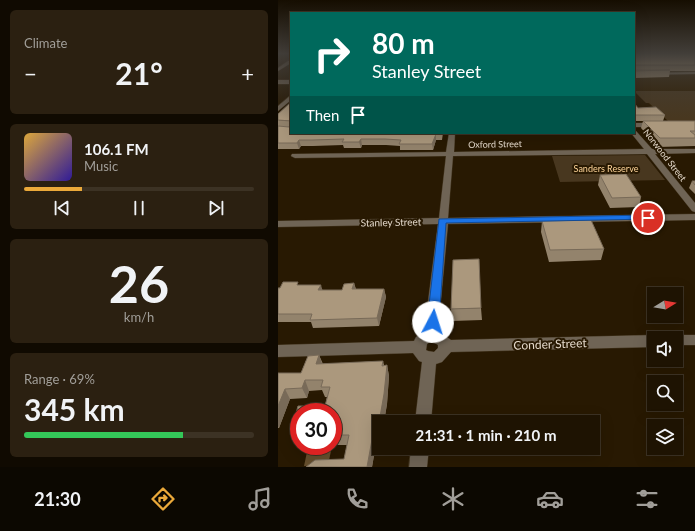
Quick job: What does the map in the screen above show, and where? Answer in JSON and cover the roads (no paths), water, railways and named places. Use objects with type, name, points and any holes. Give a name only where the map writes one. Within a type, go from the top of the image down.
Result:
[{"type":"street","points":[[278,82],[290,82]]},
{"type":"street","points":[[278,109],[290,98]]},
{"type":"street","points":[[635,125],[664,125]]},
{"type":"street","name":"Norwood Street","points":[[635,133],[695,209]]},
{"type":"street","points":[[430,336],[433,322],[452,134]]},
{"type":"street","name":"Oxford Street","points":[[296,156],[695,151]]},
{"type":"street","name":"Stanley Street","points":[[278,224],[695,217]]},
{"type":"street","points":[[430,336],[441,338],[446,346],[441,356],[429,358],[421,354],[418,347],[421,341],[430,336]]},
{"type":"street","points":[[683,340],[694,341]]},
{"type":"street","name":"Conder Street","points":[[446,346],[647,341]]},
{"type":"street","points":[[278,351],[418,347]]},
{"type":"street","points":[[424,415],[429,358]]},
{"type":"street","points":[[418,467],[419,455]]},
{"type":"park label","name":"Sanders Reserve","points":[[606,168]]}]
